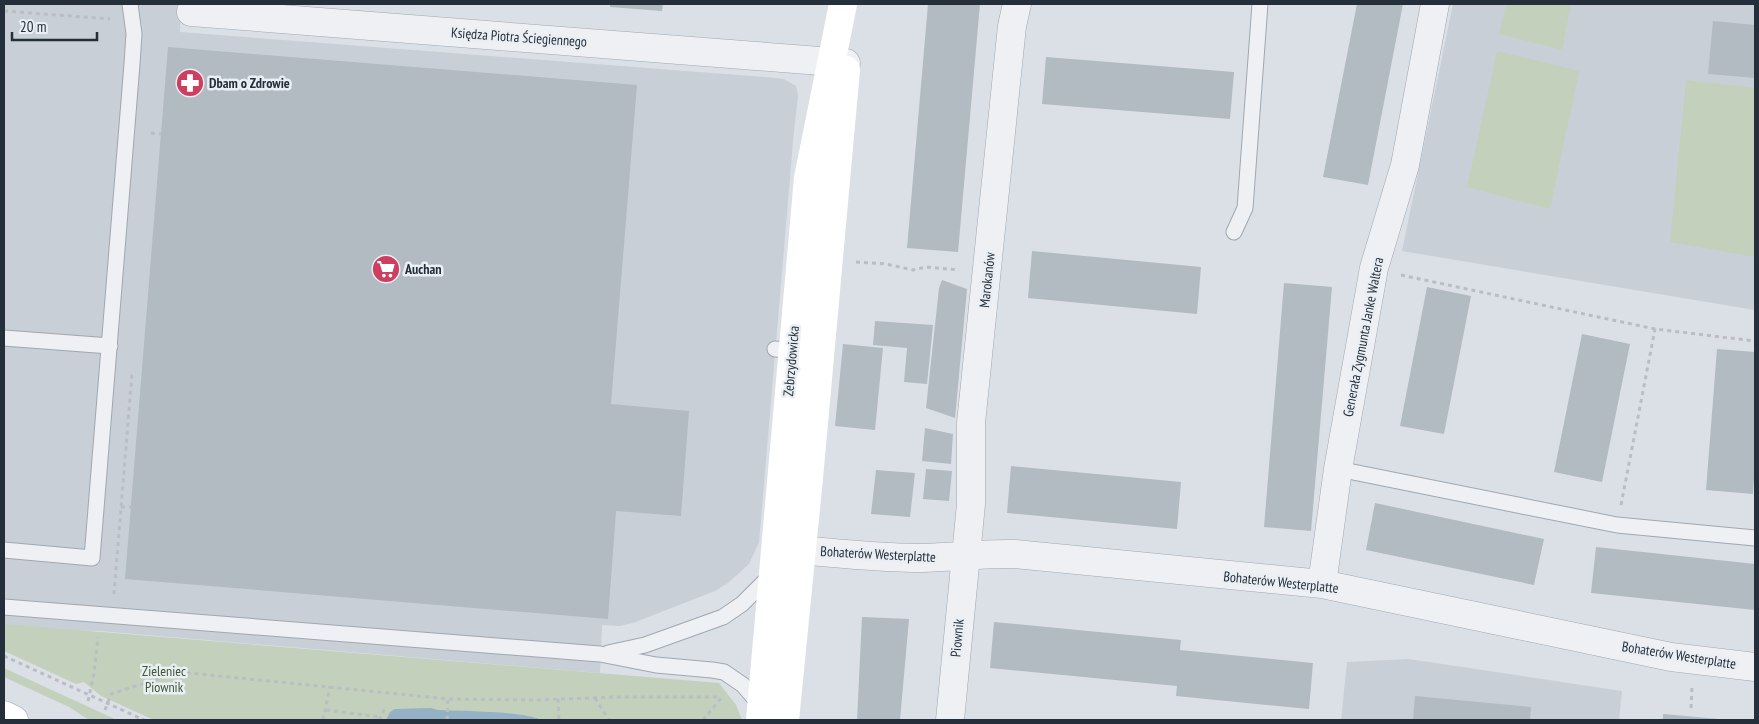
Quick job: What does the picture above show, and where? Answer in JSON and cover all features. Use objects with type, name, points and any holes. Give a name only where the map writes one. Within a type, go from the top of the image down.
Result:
[{"type":"street","name":"Zebrzydowicka","points":[[785,720],[820,353],[843,4]]},
{"type":"street","name":"Marokanów","points":[[965,556],[971,504],[972,423],[1012,26],[1017,4]]},
{"type":"street","name":"Generała Zygmunta Janke Waltera","points":[[1322,584],[1338,469],[1374,268],[1404,165],[1435,4]]},
{"type":"street","name":"Księdza Piotra Ściegiennego","points":[[191,12],[307,12],[838,63]]},
{"type":"street","name":"Zebrzydowicka","points":[[761,713],[773,572],[784,350],[808,178],[838,63]]},
{"type":"street","name":"Bohaterów Westerplatte","points":[[801,550],[846,555],[921,558],[1015,554],[1322,584],[1671,657],[1755,667]]},
{"type":"street","name":"Piownik","points":[[950,720],[965,556]]},
{"type":"street","points":[[4,715],[14,720]]},
{"type":"lane","points":[[4,550],[92,558],[132,64],[134,34],[130,4]]},
{"type":"lane","points":[[1234,232],[1245,208],[1260,4]]},
{"type":"lane","points":[[4,338],[110,346]]},
{"type":"lane","points":[[784,350],[820,353]]},
{"type":"lane","points":[[1338,469],[1617,524],[1755,538]]},
{"type":"lane","points":[[600,654],[645,645],[723,617],[742,604],[773,572]]},
{"type":"lane","points":[[4,607],[600,654],[656,665],[724,672],[743,685],[761,713]]},
{"type":"path","points":[[4,11],[133,21]]},
{"type":"path","points":[[151,134],[161,134]]},
{"type":"path","points":[[851,262],[886,264],[913,270],[926,268],[988,273]]},
{"type":"path","points":[[1374,268],[1655,329],[1755,342]]},
{"type":"path","points":[[1617,524],[1655,329]]},
{"type":"path","points":[[121,507],[131,507]]},
{"type":"path","points":[[88,701],[94,674],[98,634]]},
{"type":"path","points":[[4,656],[144,720]]},
{"type":"path","points":[[104,710],[111,694],[179,672],[448,699],[728,697]]},
{"type":"path","points":[[324,720],[330,686]]},
{"type":"path","points":[[702,720],[725,692]]},
{"type":"path","points":[[595,698],[609,720]]},
{"type":"path","points":[[447,720],[448,699]]},
{"type":"path","points":[[558,699],[559,720]]},
{"type":"path","points":[[326,710],[379,719],[386,706]]},
{"type":"shaded area","points":[[4,4],[181,4],[180,32],[777,78],[784,79],[796,86],[798,94],[759,542],[749,564],[728,583],[715,591],[633,623],[620,626],[602,625],[600,673],[99,631],[4,629]]},
{"type":"shaded area","points":[[1453,4],[1755,4],[1755,310],[1402,251]]},
{"type":"shaded area","points":[[1409,659],[1622,691],[1619,720],[1341,720],[1347,662]]},
{"type":"green space","points":[[1506,4],[1571,4],[1562,50],[1499,34]]},
{"type":"green space","points":[[1497,51],[1579,71],[1550,209],[1467,187]]},
{"type":"green space","points":[[1686,80],[1755,88],[1755,257],[1670,242]]},
{"type":"green space","name":"Zieleniec Piownik","points":[[4,624],[719,683],[736,705],[742,720],[154,720],[101,696],[84,682],[76,684],[4,651]]},
{"type":"green space","points":[[4,668],[117,720],[89,720],[69,707],[4,677]]},
{"type":"water","points":[[431,708],[438,710],[507,713],[541,720],[386,720],[390,712],[395,709]]},
{"type":"building","points":[[610,4],[663,4],[662,11],[610,7]]},
{"type":"building","points":[[928,4],[980,4],[958,252],[907,248]]},
{"type":"building","points":[[1357,4],[1403,4],[1368,185],[1323,177]]},
{"type":"building","points":[[1713,21],[1755,25],[1755,78],[1708,74]]},
{"type":"building","name":"Auchan","points":[[168,47],[637,85],[611,404],[689,411],[681,516],[616,511],[608,619],[125,579]]},
{"type":"building","points":[[1046,57],[1234,72],[1230,119],[1042,104]]},
{"type":"building","points":[[1032,251],[1201,267],[1197,314],[1028,298]]},
{"type":"building","points":[[942,280],[967,289],[955,418],[926,408],[939,288]]},
{"type":"building","points":[[1284,283],[1332,287],[1311,531],[1264,527]]},
{"type":"building","points":[[1427,287],[1471,296],[1444,434],[1400,426]]},
{"type":"building","points":[[875,321],[933,325],[927,384],[904,382],[907,348],[873,345]]},
{"type":"building","points":[[1582,334],[1630,344],[1602,482],[1554,472]]},
{"type":"building","points":[[843,344],[883,348],[875,430],[835,426]]},
{"type":"building","points":[[1717,349],[1755,352],[1755,462],[1753,494],[1706,490]]},
{"type":"building","points":[[925,428],[953,434],[951,464],[922,461]]},
{"type":"building","points":[[1011,466],[1181,482],[1177,529],[1007,513]]},
{"type":"building","points":[[926,469],[952,471],[949,501],[923,499]]},
{"type":"building","points":[[876,470],[915,473],[910,517],[871,514]]},
{"type":"building","points":[[1375,503],[1544,539],[1534,585],[1366,550]]},
{"type":"building","points":[[1596,547],[1755,564],[1755,610],[1591,593]]},
{"type":"building","points":[[862,617],[909,619],[900,720],[857,720]]},
{"type":"building","points":[[994,622],[1181,640],[1180,650],[1313,663],[1309,709],[1176,696],[1177,686],[990,668]]},
{"type":"building","points":[[1415,696],[1531,707],[1530,720],[1413,720]]},
{"type":"building","points":[[1663,714],[1719,719],[1719,720],[1663,720]]},
{"type":"place","name":"Dbam o Zdrowie","points":[[190,83]]},
{"type":"place","name":"Auchan","points":[[386,269]]}]
